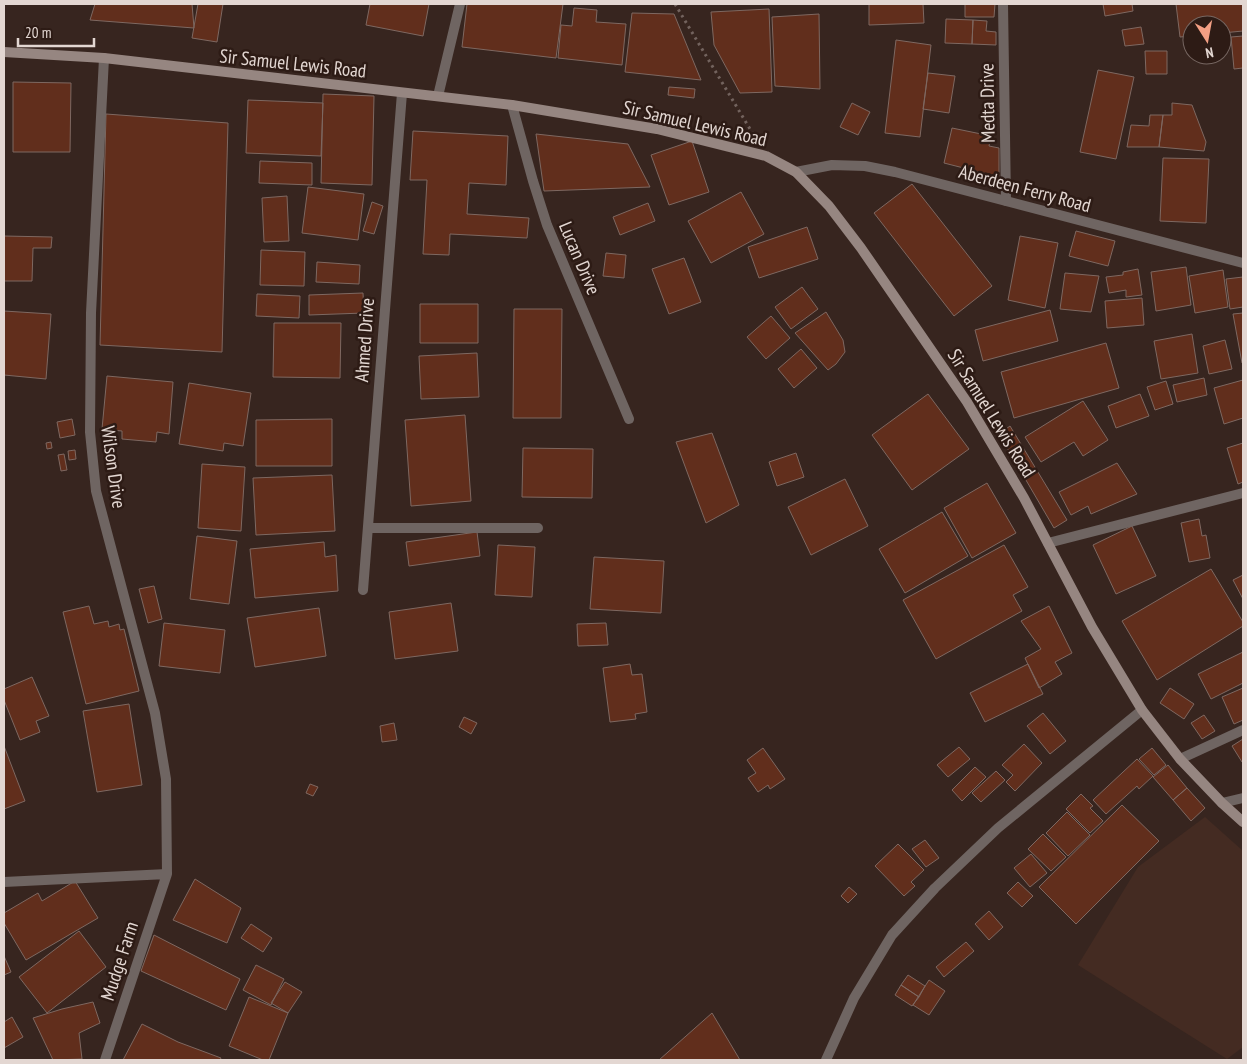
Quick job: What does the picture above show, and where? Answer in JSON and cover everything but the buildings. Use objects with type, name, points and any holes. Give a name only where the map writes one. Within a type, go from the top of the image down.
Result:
[{"type":"main road","name":"Sir Samuel Lewis Road","points":[[4,52],[104,58],[512,105],[657,129],[766,156],[796,172],[829,206],[861,248],[962,394],[1024,498],[1092,628],[1142,710],[1180,759],[1243,822]]},
{"type":"street","points":[[438,96],[460,4]]},
{"type":"street","name":"Medta Drive","points":[[1003,4],[1006,201]]},
{"type":"street","name":"Wilson Drive","points":[[104,58],[91,313],[90,432],[96,491],[155,713],[166,779],[167,874]]},
{"type":"street","name":"Ahmed Drive","points":[[363,590],[402,93]]},
{"type":"street","name":"Lucan Drive","points":[[512,105],[532,181],[547,225],[630,419]]},
{"type":"street","name":"Aberdeen Ferry Road","points":[[796,172],[832,165],[865,166],[895,172],[1243,263]]},
{"type":"street","points":[[1048,543],[1243,493]]},
{"type":"street","points":[[368,528],[538,528]]},
{"type":"street","points":[[826,1060],[854,998],[892,935],[929,894],[998,828],[1142,710]]},
{"type":"street","points":[[1180,759],[1243,730]]},
{"type":"street","points":[[1222,803],[1243,798]]},
{"type":"street","points":[[4,882],[167,874]]},
{"type":"street","name":"Mudge Farm","points":[[105,1060],[167,874]]},
{"type":"path","points":[[675,4],[766,156]]},
{"type":"shaded area","points":[[1205,817],[1243,851],[1243,1047],[1227,1059],[1078,965],[1138,867]]}]
